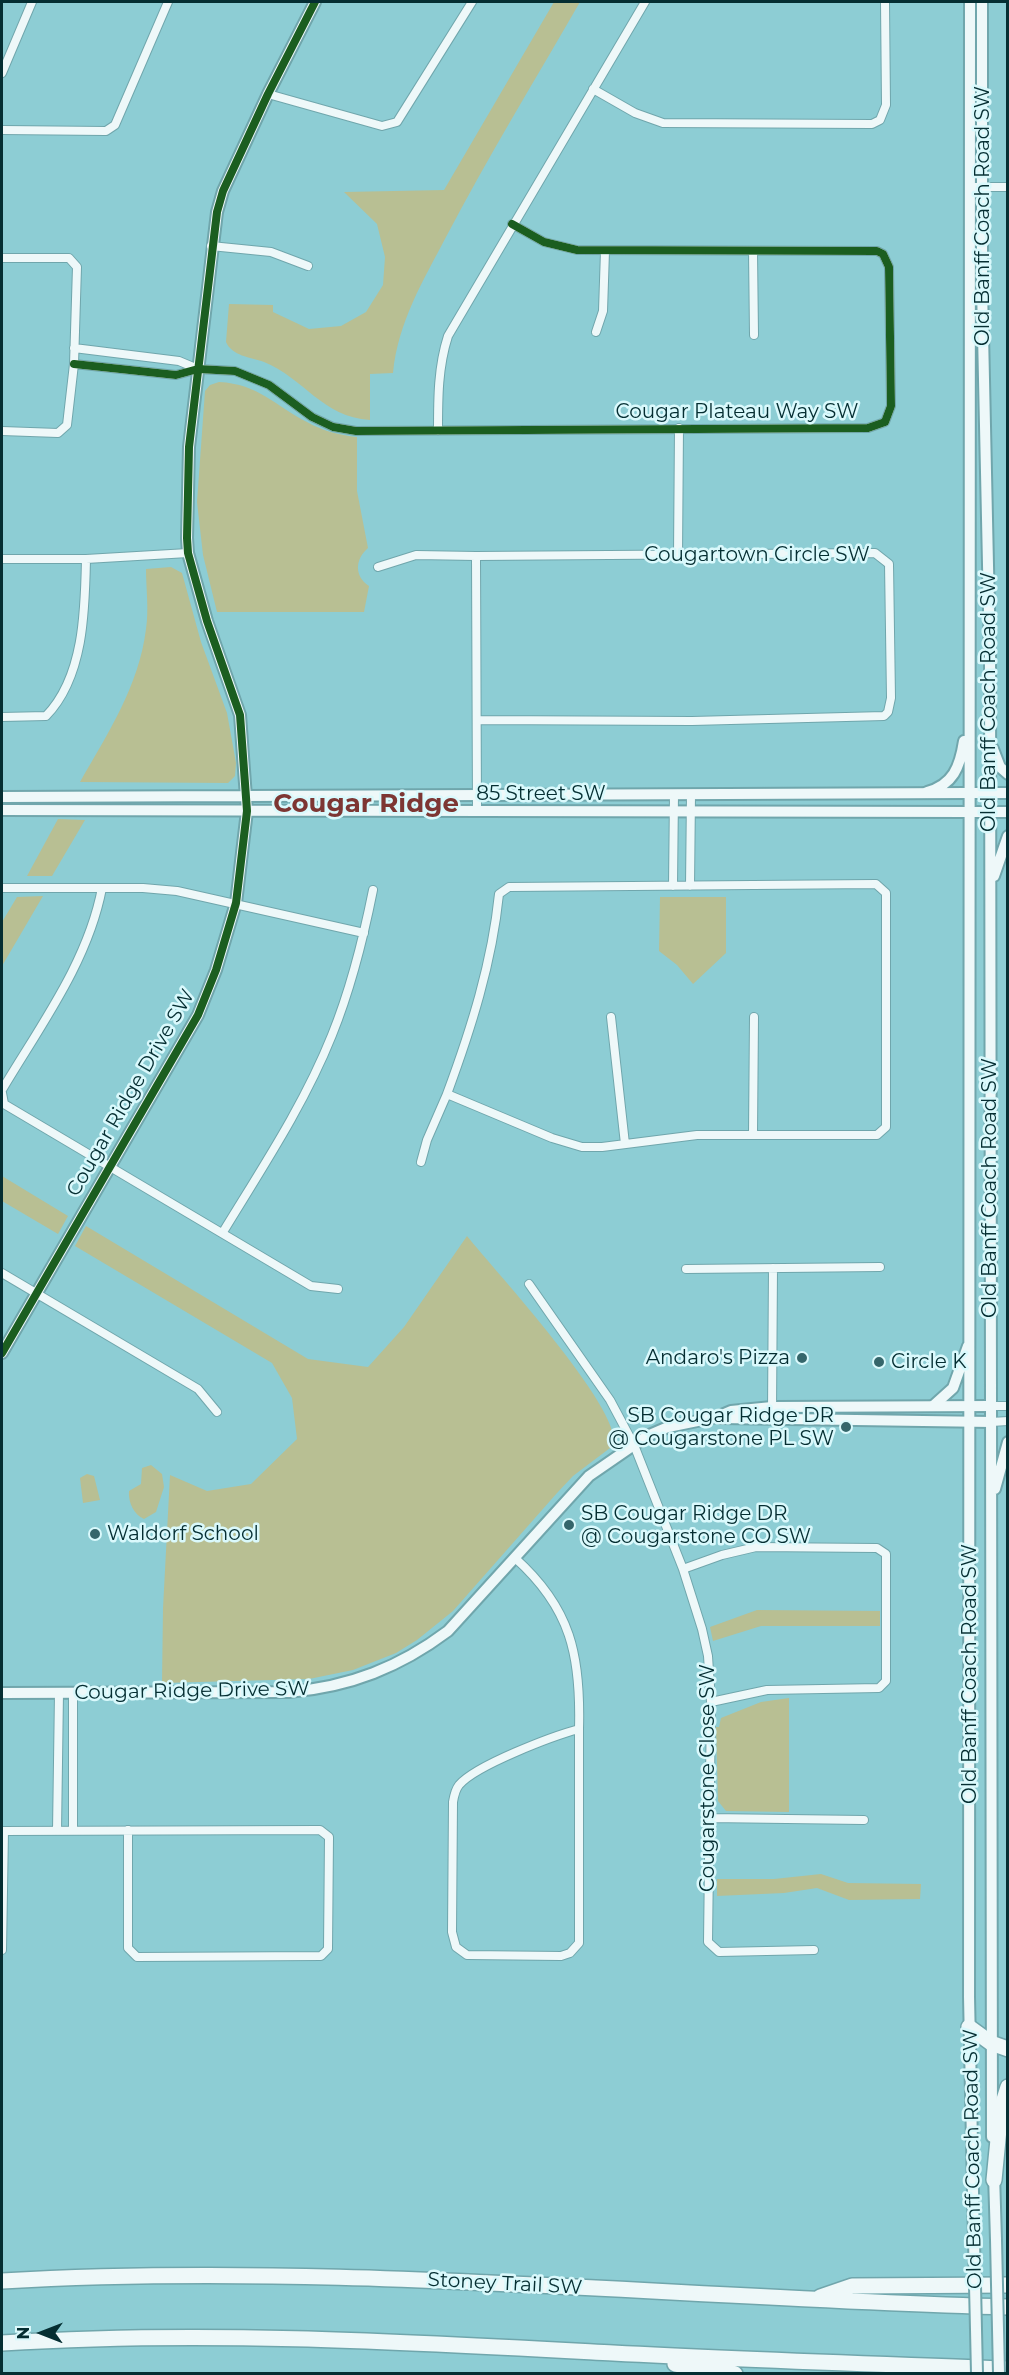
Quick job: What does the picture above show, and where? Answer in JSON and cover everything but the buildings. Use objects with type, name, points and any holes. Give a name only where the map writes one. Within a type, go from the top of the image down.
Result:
[{"type":"highway","points":[[969,2027],[991,2043],[1008,2049]]},
{"type":"highway","points":[[994,2180],[1002,2109],[1008,2087]]},
{"type":"highway","name":"Stoney Trail SW","points":[[2,2281],[233,2274],[420,2279],[808,2300],[1008,2307]]},
{"type":"highway","points":[[808,2300],[852,2286],[1008,2285]]},
{"type":"highway","points":[[2,2343],[235,2337],[328,2338],[616,2353],[1008,2369]]},
{"type":"highway","points":[[616,2353],[735,2373]]},
{"type":"main road","name":"Cougar Ridge Drive SW","points":[[2,1353],[35,1292],[198,1015],[216,970],[236,903],[247,811],[240,715],[207,621],[188,553],[187,472],[211,246],[223,191],[313,2]]},
{"type":"main road","name":"Old Banff Coach Road SW","points":[[970,2],[969,2027],[977,2373]]},
{"type":"main road","name":"Old Banff Coach Road SW","points":[[982,2],[982,187],[990,737],[991,2043],[999,2373]]},
{"type":"main road","points":[[927,792],[946,784],[955,774],[962,756],[970,700]]},
{"type":"main road","points":[[990,737],[998,763],[1008,774]]},
{"type":"main road","name":"85 Street SW","points":[[2,797],[247,794],[1008,793]]},
{"type":"main road","name":"85 Street SW","points":[[2,810],[1008,812]]},
{"type":"main road","points":[[989,905],[996,866],[1008,836]]},
{"type":"main road","points":[[933,1406],[953,1388],[971,1334]]},
{"type":"main road","name":"Cougar Ridge Drive SW","points":[[2,1693],[289,1692],[317,1690],[361,1679],[422,1650],[448,1630],[589,1476],[634,1444],[668,1427],[740,1410],[772,1407],[991,1406]]},
{"type":"main road","name":"Cougar Ridge Drive SW","points":[[717,1417],[772,1420],[991,1422]]},
{"type":"main road","points":[[990,1510],[1008,1442]]},
{"type":"street","points":[[2,73],[32,2]]},
{"type":"street","points":[[2,130],[106,131],[115,125],[166,2]]},
{"type":"street","points":[[268,94],[374,124],[390,125],[403,117],[471,2]]},
{"type":"street","points":[[438,431],[440,367],[448,336],[645,2]]},
{"type":"street","points":[[593,89],[635,113],[663,123],[872,124],[880,120],[886,105],[885,2]]},
{"type":"street","points":[[970,187],[1008,187]]},
{"type":"street","name":"Cougar Plateau Way SW","points":[[198,369],[235,371],[254,377],[269,385],[312,417],[333,427],[356,431],[868,428],[885,422],[889,414],[889,267],[883,254],[870,250],[605,251],[559,247],[512,224]]},
{"type":"street","points":[[211,246],[271,252],[308,266]]},
{"type":"street","points":[[596,332],[603,311],[605,251]]},
{"type":"street","points":[[753,251],[754,335]]},
{"type":"street","points":[[2,258],[69,258],[77,267],[74,364],[67,425],[58,433],[2,431]]},
{"type":"street","points":[[74,348],[179,361],[198,369]]},
{"type":"street","points":[[74,364],[176,375],[198,369]]},
{"type":"street","points":[[678,428],[678,555]]},
{"type":"street","points":[[2,559],[86,559],[188,553]]},
{"type":"street","name":"Cougartown Circle SW","points":[[378,567],[416,555],[880,555],[889,564],[891,573],[891,698],[888,712],[874,718],[477,720]]},
{"type":"street","points":[[476,556],[477,810]]},
{"type":"street","points":[[2,717],[46,716],[56,706],[78,648],[84,618],[86,559]]},
{"type":"street","points":[[673,886],[674,794]]},
{"type":"street","points":[[690,886],[691,794]]},
{"type":"street","points":[[422,1162],[427,1140],[447,1094],[476,1009],[496,924],[499,894],[509,887],[876,884],[886,893],[886,1127],[877,1135],[682,1136],[602,1147],[569,1143],[447,1094]]},
{"type":"street","points":[[2,888],[160,889],[236,903],[364,933]]},
{"type":"street","points":[[102,888],[98,913],[87,942],[2,1092],[4,1104],[311,1286],[338,1289]]},
{"type":"street","points":[[223,1232],[275,1146],[318,1068],[347,996],[373,890]]},
{"type":"street","points":[[611,1017],[625,1144]]},
{"type":"street","points":[[753,1134],[754,1017]]},
{"type":"street","points":[[686,1269],[880,1267]]},
{"type":"street","points":[[772,1420],[773,1268]]},
{"type":"street","points":[[2,1273],[198,1389],[217,1412]]},
{"type":"street","name":"Cougarstone Close SW","points":[[529,1284],[610,1400],[634,1444],[683,1569],[702,1629],[708,1656],[711,1702],[710,1945],[719,1952],[814,1950]]},
{"type":"street","points":[[991,1406],[1008,1406]]},
{"type":"street","points":[[846,1408],[846,1421]]},
{"type":"street","points":[[991,1422],[1008,1421]]},
{"type":"street","points":[[683,1569],[722,1555],[756,1547],[877,1548],[886,1554],[886,1681],[879,1688],[767,1690],[711,1702]]},
{"type":"street","points":[[515,1558],[548,1591],[567,1629],[578,1669],[579,1729],[579,1942],[570,1953],[561,1956],[476,1956],[463,1952],[456,1947],[452,1932],[453,1802],[456,1790],[464,1780],[523,1749],[579,1729]]},
{"type":"street","points":[[57,1831],[59,1693]]},
{"type":"street","points":[[73,1693],[73,1830]]},
{"type":"street","points":[[709,1818],[864,1820]]},
{"type":"street","points":[[2,1950],[3,1831],[73,1830],[128,1830],[320,1830],[329,1837],[328,1949],[321,1956],[136,1957],[128,1948],[128,1830]]},
{"type":"green space","points":[[554,2],[580,2],[478,178],[420,286],[400,336],[393,373],[370,374],[370,420],[339,412],[278,369],[232,350],[226,342],[229,304],[273,305],[273,312],[309,329],[341,326],[366,312],[383,285],[385,257],[377,224],[344,192],[444,190]]},
{"type":"green space","points":[[219,382],[256,391],[319,428],[357,437],[357,491],[368,548],[361,557],[358,567],[361,577],[369,586],[364,612],[217,612],[203,555],[197,502],[205,391],[210,385]]},
{"type":"green space","points":[[171,567],[182,573],[201,642],[227,713],[236,763],[235,776],[228,783],[80,782],[121,708],[137,670],[147,622],[146,569]]},
{"type":"green space","points":[[58,819],[85,820],[52,876],[27,876]]},
{"type":"green space","points":[[43,896],[2,966],[2,922],[17,897]]},
{"type":"green space","points":[[660,897],[726,897],[726,953],[693,984],[677,965],[659,951]]},
{"type":"green space","points":[[2,1176],[68,1216],[58,1234],[2,1201]]},
{"type":"green space","points":[[86,1226],[308,1359],[368,1367],[404,1327],[467,1236],[528,1307],[578,1371],[598,1401],[611,1427],[614,1445],[573,1476],[453,1611],[417,1640],[396,1653],[353,1670],[309,1679],[162,1683],[163,1608],[170,1475],[207,1491],[251,1484],[297,1439],[292,1398],[272,1363],[75,1246]]},
{"type":"green space","points":[[151,1465],[162,1474],[164,1487],[156,1512],[144,1519],[132,1508],[129,1491],[141,1484],[142,1468]]},
{"type":"green space","points":[[87,1474],[94,1476],[100,1500],[83,1503],[80,1478]]},
{"type":"green space","points":[[757,1610],[880,1611],[880,1626],[761,1626],[713,1641],[710,1627]]},
{"type":"green space","points":[[789,1698],[789,1812],[726,1811],[718,1801],[716,1727],[719,1727],[721,1718],[761,1702]]},
{"type":"green space","points":[[821,1874],[848,1883],[921,1884],[920,1899],[849,1900],[817,1888],[784,1893],[717,1896],[717,1879],[774,1879]]},
{"type":"cycle path","points":[[2,1353],[198,1015],[216,970],[236,903],[247,811],[240,715],[207,621],[188,553],[189,447],[217,212],[223,191],[268,94],[315,2]]},
{"type":"cycle path","points":[[74,364],[176,375],[198,369],[235,371],[269,385],[312,417],[333,427],[356,431],[868,428],[885,422],[891,406],[889,267],[883,254],[877,251],[577,250],[544,242],[512,224]]},
{"type":"place","name":"Andaro's Pizza","points":[[802,1358]]},
{"type":"place","name":"Circle K","points":[[879,1362]]},
{"type":"place","name":"SB Cougar Ridge DR @ Cougarstone PL SW","points":[[846,1427]]},
{"type":"place","name":"SB Cougar Ridge DR @ Cougarstone CO SW","points":[[569,1525]]},
{"type":"place","name":"Waldorf School","points":[[95,1534]]},
{"type":"district","name":"Cougar Ridge","points":[[366,804]]}]
